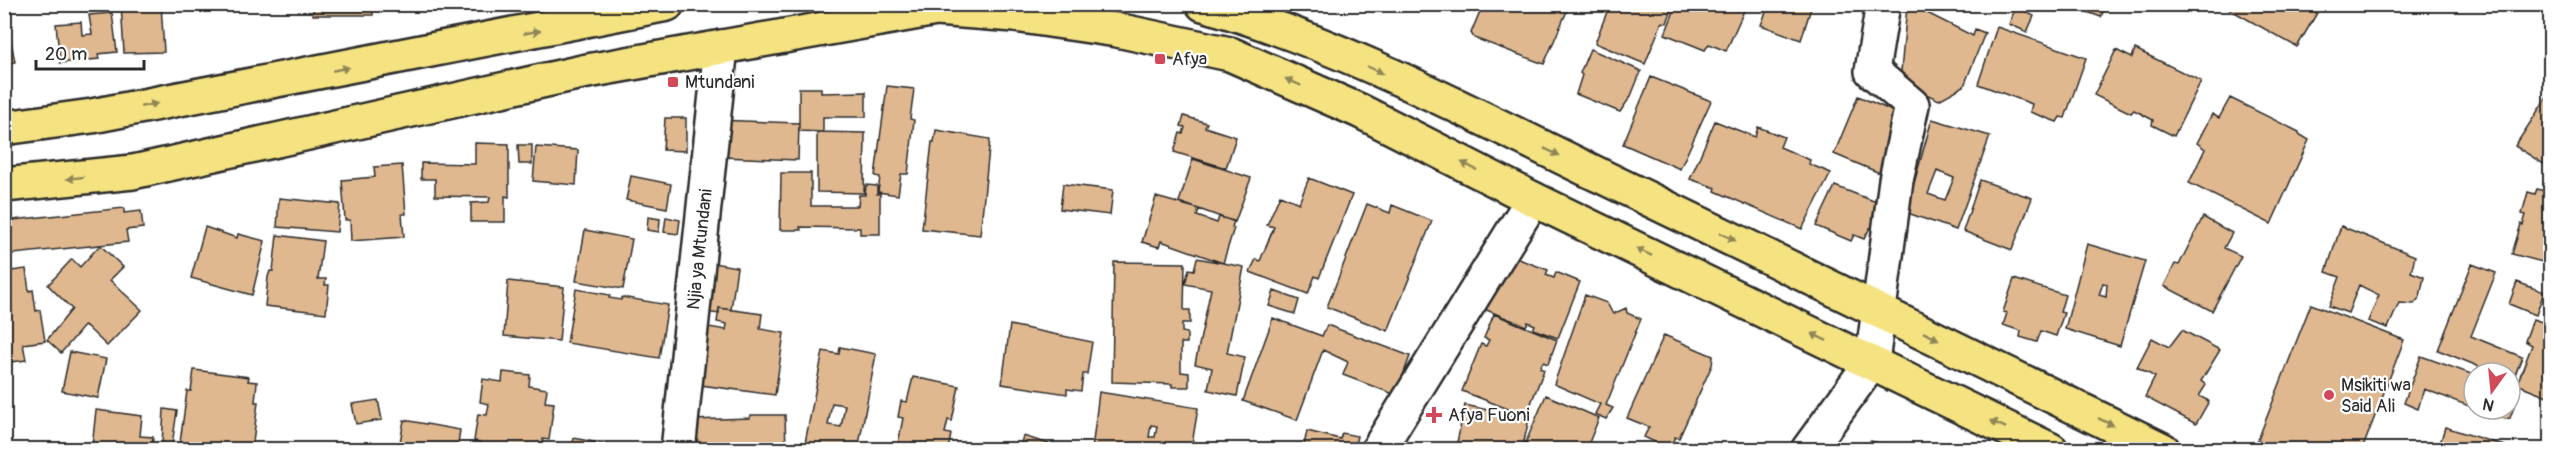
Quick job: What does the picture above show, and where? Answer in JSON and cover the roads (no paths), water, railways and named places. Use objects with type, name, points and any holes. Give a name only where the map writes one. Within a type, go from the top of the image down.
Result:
[{"type":"main road","points":[[4,128],[92,116],[667,4]]},
{"type":"main road","points":[[1203,4],[1241,15],[1374,69],[1879,310],[2163,450]]},
{"type":"main road","points":[[4,185],[133,172],[582,72],[936,9],[1015,15],[1117,30],[1230,54],[1360,111],[1533,199],[2051,450]]},
{"type":"street","points":[[1808,450],[1872,362],[1896,180],[1912,105],[1872,71],[1883,4]]},
{"type":"street","name":"Njia ya Mtundani","points":[[678,450],[721,47]]},
{"type":"street","points":[[1378,450],[1533,199]]},
{"type":"place","name":"Afya","points":[[1160,59]]},
{"type":"place","name":"Mtundani","points":[[673,82]]},
{"type":"place","name":"Msikiti wa Said Ali","points":[[2329,395]]},
{"type":"place","name":"Afya Fuoni","points":[[1434,415]]}]
